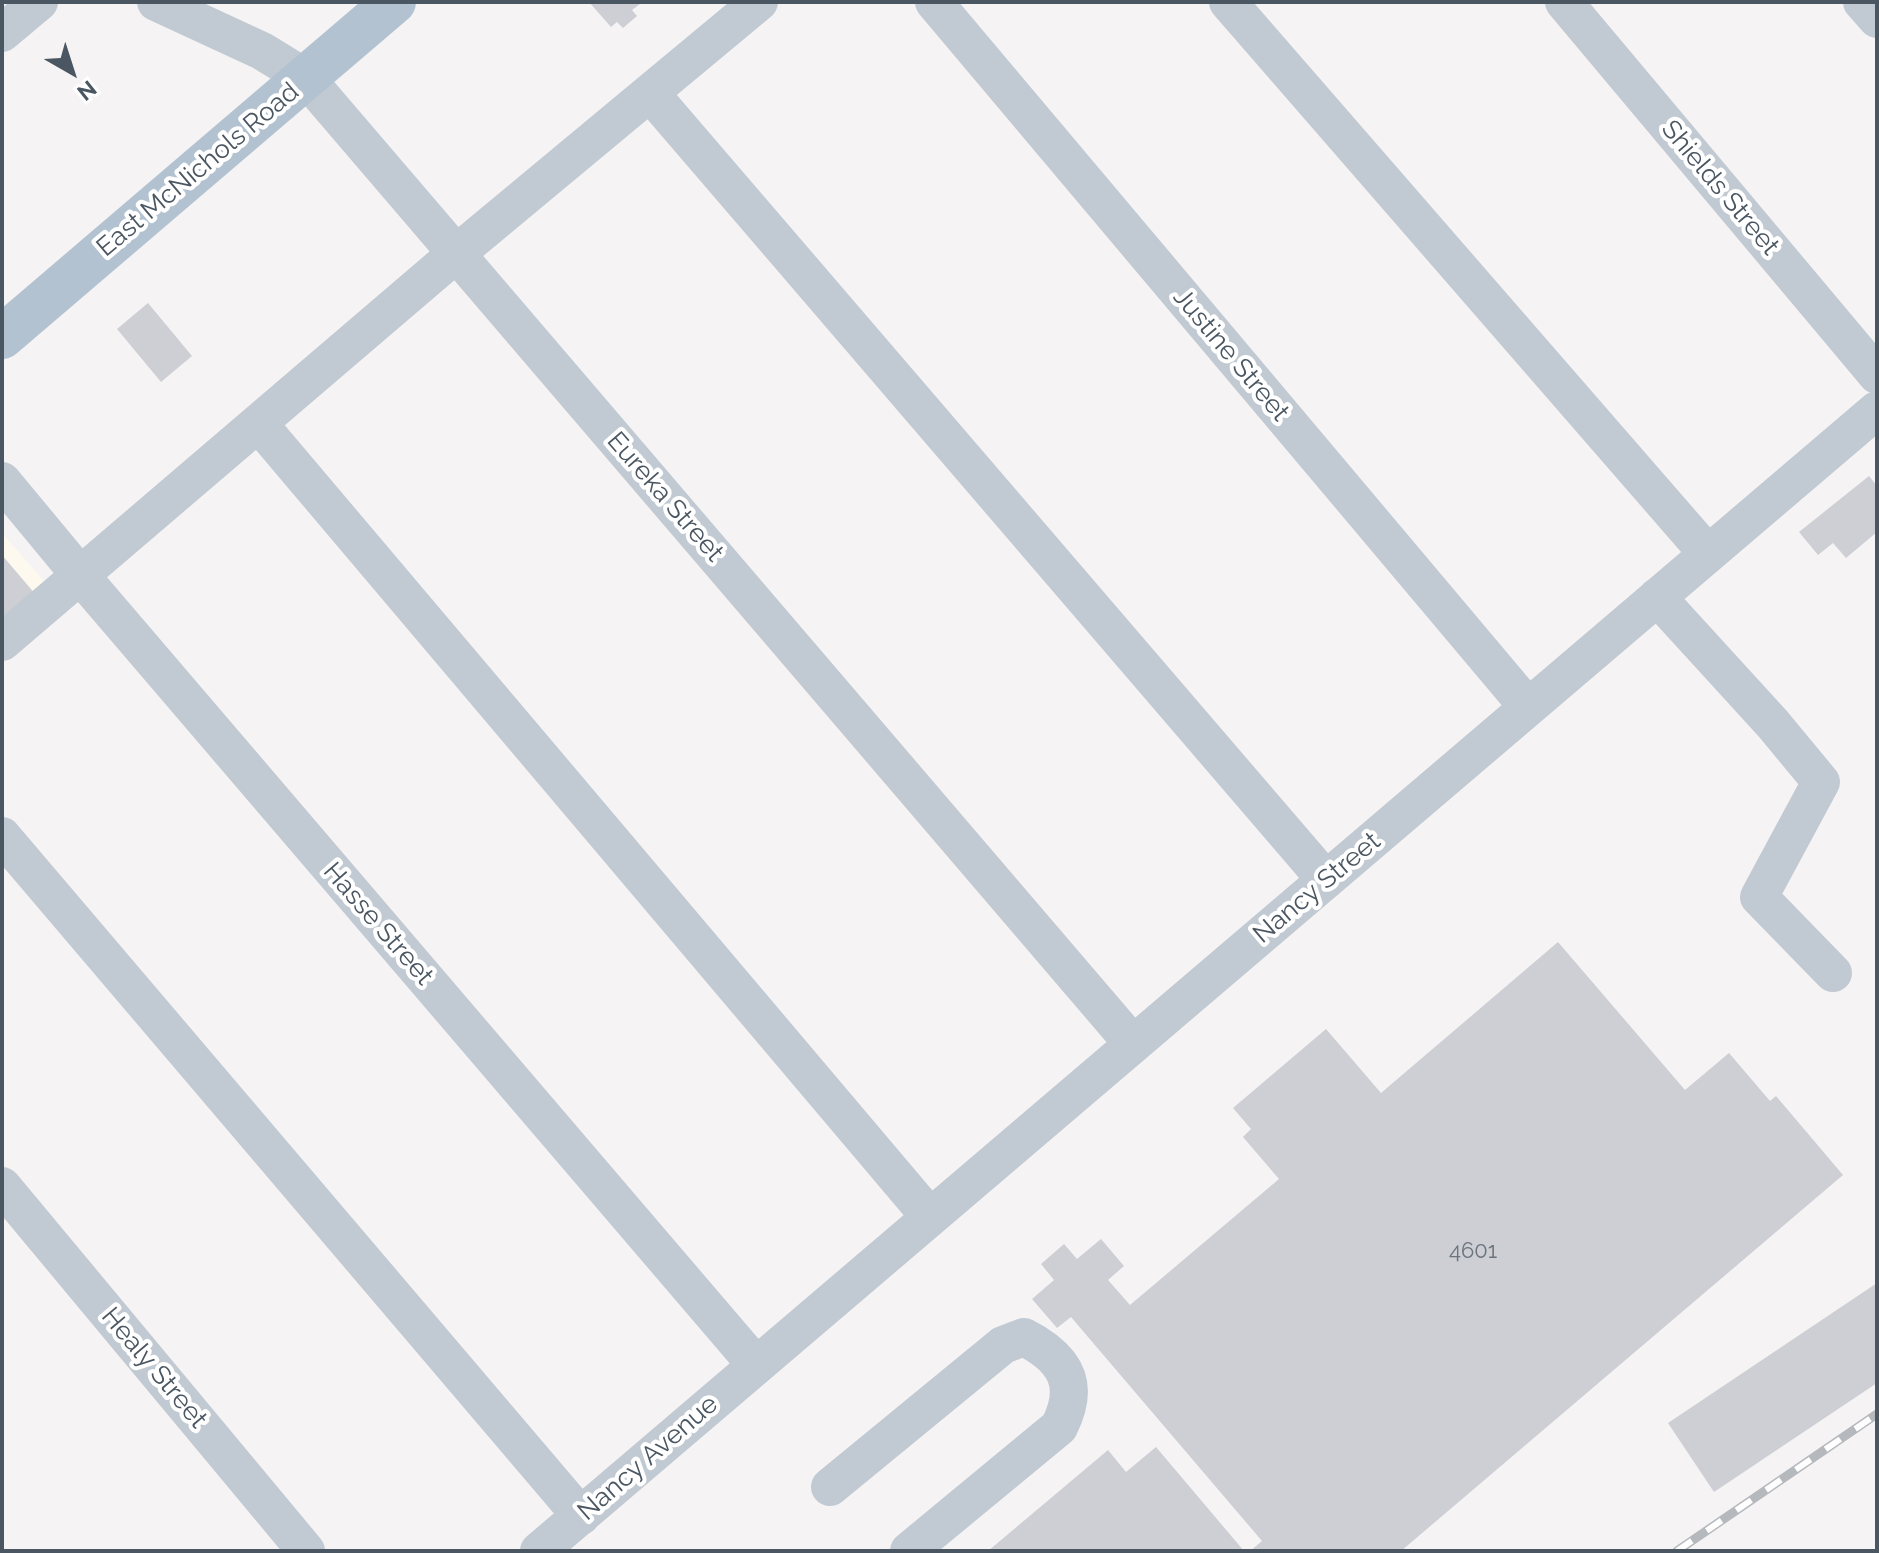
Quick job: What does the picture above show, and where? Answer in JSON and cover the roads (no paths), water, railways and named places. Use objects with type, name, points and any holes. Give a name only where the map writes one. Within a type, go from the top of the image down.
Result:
[{"type":"main road","name":"East McNichols Road","points":[[2,337],[394,2]]},
{"type":"street","points":[[2,33],[39,2]]},
{"type":"street","name":"Eureka Street","points":[[156,2],[262,51],[306,78],[1133,1044]]},
{"type":"street","points":[[2,642],[457,253],[759,2]]},
{"type":"street","name":"Justine Street","points":[[934,2],[1528,707]]},
{"type":"street","points":[[1228,2],[1708,554]]},
{"type":"street","name":"Shields Street","points":[[1564,2],[1877,375]]},
{"type":"street","points":[[1862,2],[1877,19]]},
{"type":"street","points":[[650,93],[1326,880]]},
{"type":"street","name":"Nancy Street","points":[[756,1365],[1877,410]]},
{"type":"street","points":[[258,423],[930,1217]]},
{"type":"street","name":"Hasse Street","points":[[2,481],[756,1365]]},
{"type":"street","points":[[1657,597],[1773,724],[1821,782],[1759,897],[1833,973]]},
{"type":"street","points":[[2,836],[581,1516]]},
{"type":"street","name":"Healy Street","points":[[2,1186],[306,1551]]},
{"type":"street","points":[[830,1487],[1003,1345],[1024,1337],[1045,1348],[1062,1366],[1071,1388],[1067,1412],[1059,1427],[909,1551]]},
{"type":"street","name":"Nancy Avenue","points":[[539,1551],[756,1365]]},
{"type":"railway","points":[[1677,1551],[1877,1414]]}]
